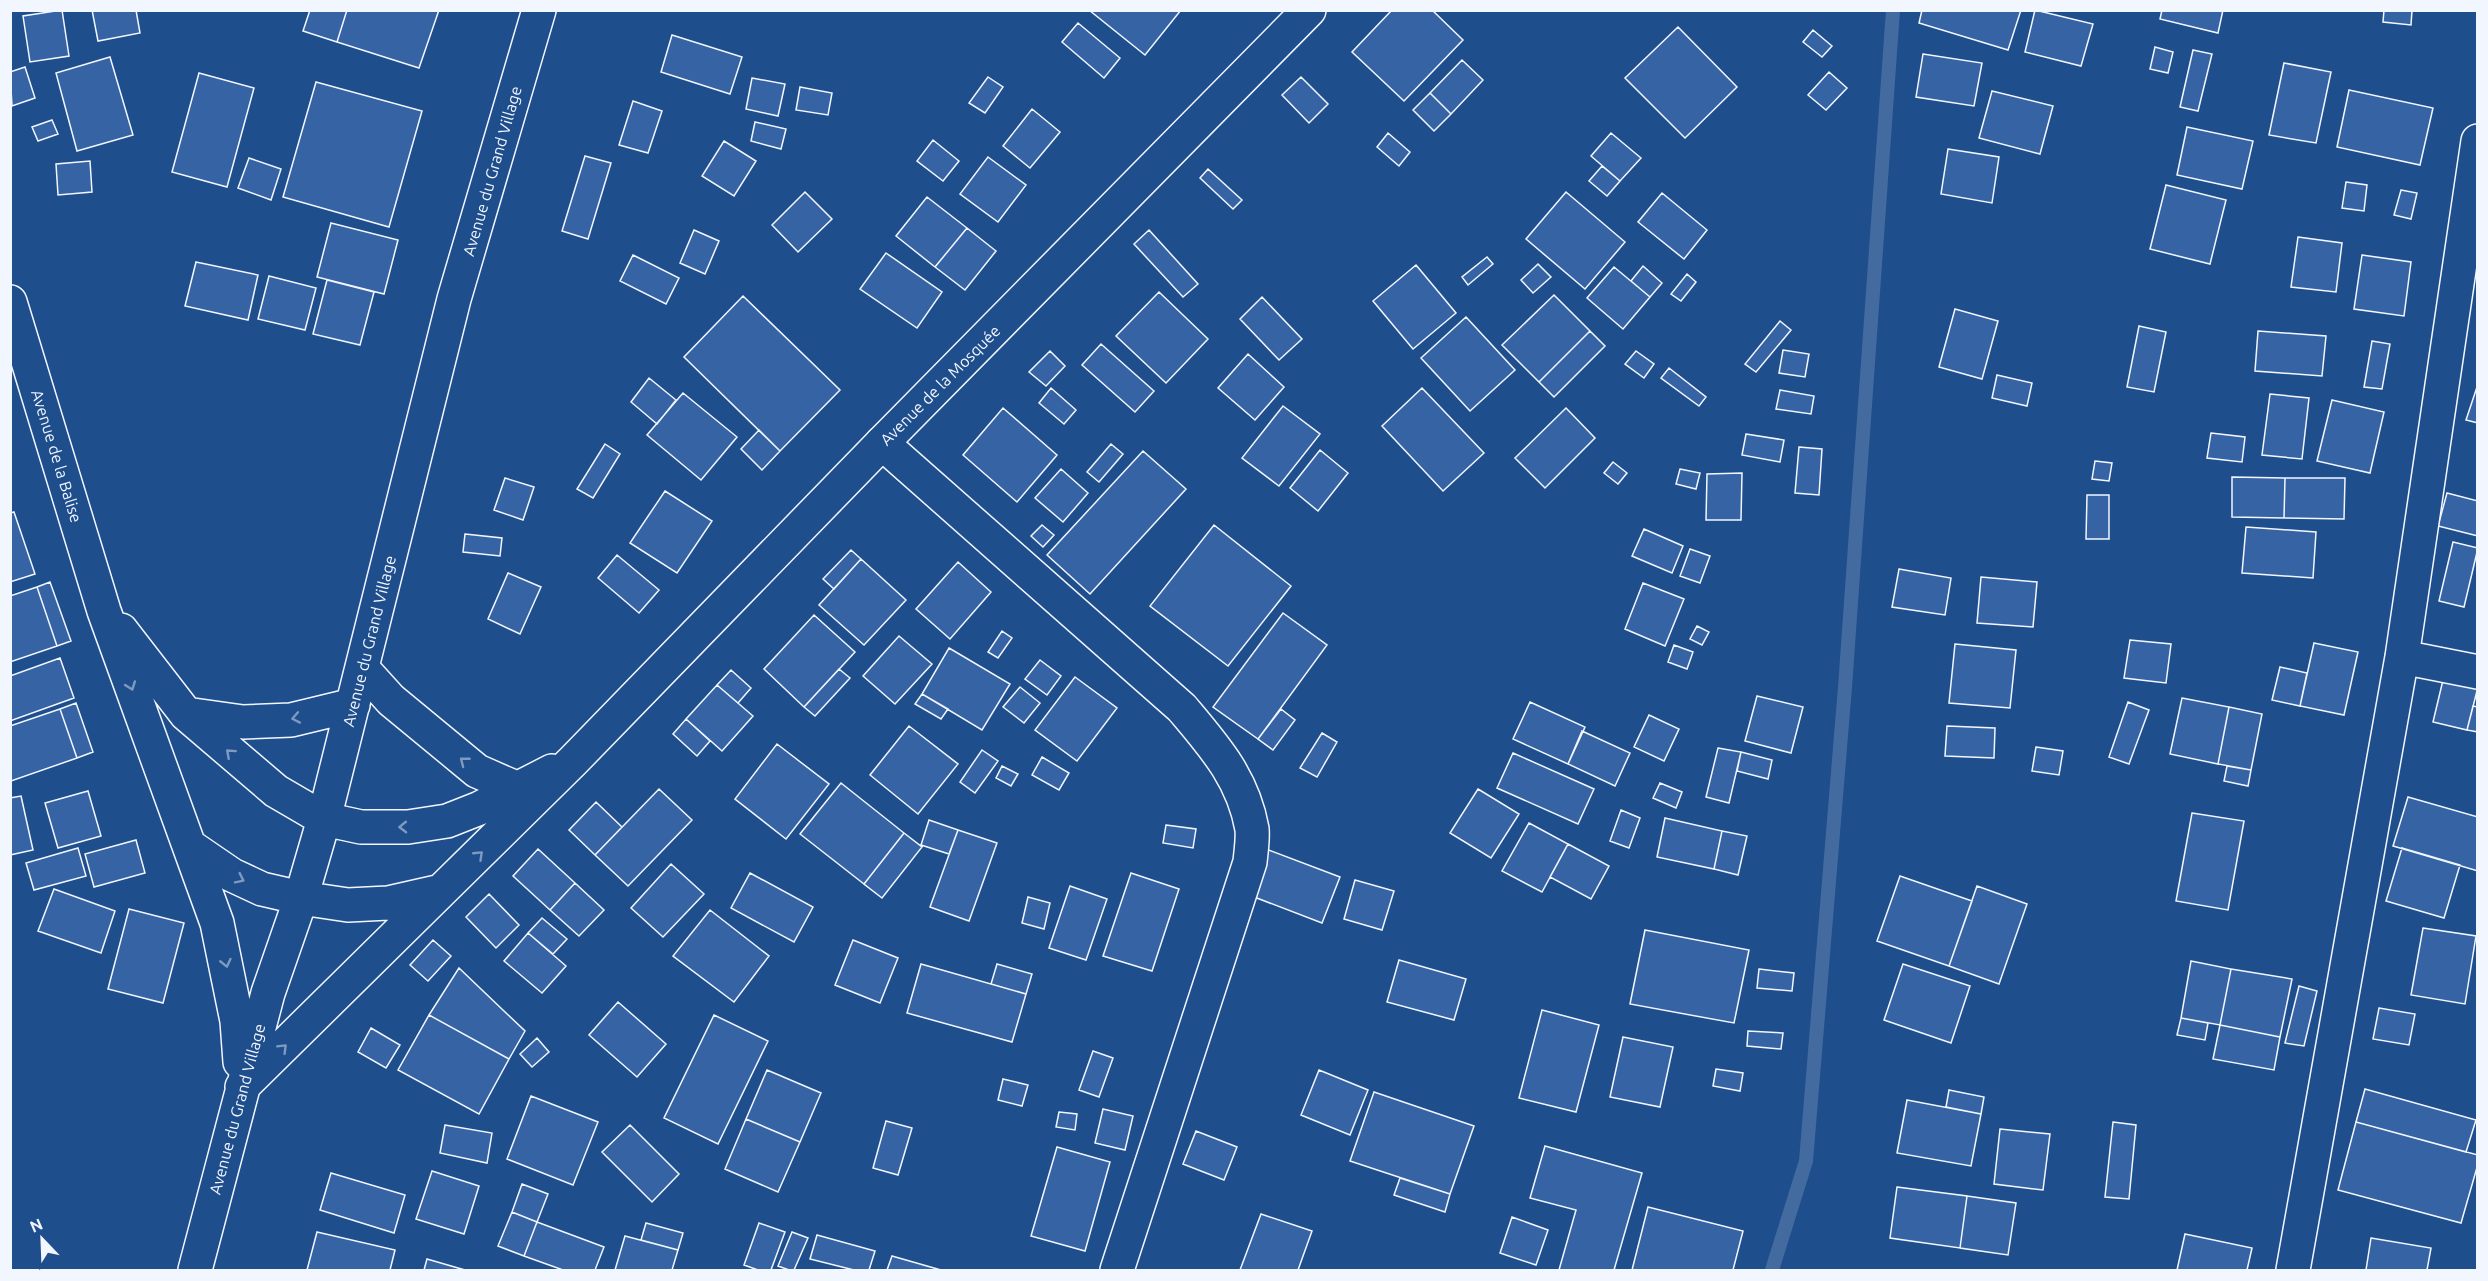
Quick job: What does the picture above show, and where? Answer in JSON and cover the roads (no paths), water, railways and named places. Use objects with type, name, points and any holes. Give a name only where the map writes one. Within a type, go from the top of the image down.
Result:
[{"type":"street","name":"Avenue du Grand Village","points":[[195,1270],[268,993],[301,897],[324,819],[454,299],[539,10]]},
{"type":"street","name":"Avenue de la Mosquée","points":[[241,1089],[573,761],[882,443],[1309,10]]},
{"type":"street","points":[[2293,1270],[2402,657],[2478,141]]},
{"type":"street","name":"Avenue de la Balise","points":[[10,302],[104,611],[217,923],[237,1021],[241,1089]]},
{"type":"street","points":[[882,443],[1182,708],[1222,756],[1242,795],[1252,831],[1250,862],[1117,1270]]},
{"type":"street","points":[[104,611],[186,714],[276,791],[324,819],[361,826],[408,827],[447,821],[480,808],[573,761]]},
{"type":"street","points":[[2402,657],[2478,672]]},
{"type":"street","points":[[362,668],[391,700],[477,771],[516,788]]},
{"type":"street","points":[[186,714],[243,722],[291,720],[353,705]]},
{"type":"street","points":[[191,847],[232,875],[262,889],[301,897],[348,905],[388,903],[441,891]]},
{"type":"waterway","points":[[1772,1270],[1806,1161],[1845,687],[1893,10]]}]
